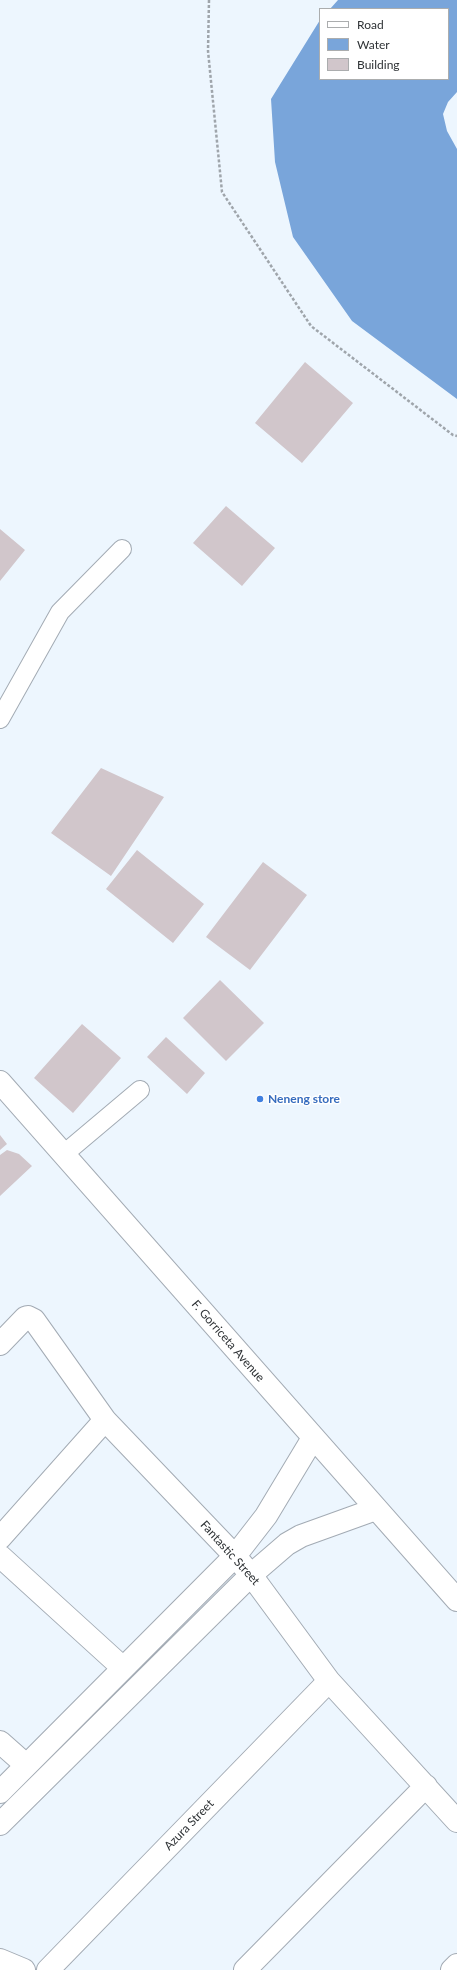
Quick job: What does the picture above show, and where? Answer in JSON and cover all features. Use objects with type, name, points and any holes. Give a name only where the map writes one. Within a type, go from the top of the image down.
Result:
[{"type":"street","name":"F. Gorriceta Avenue","points":[[0,1082],[457,1600]]},
{"type":"street","name":"Fantastic Street","points":[[0,1344],[25,1318],[28,1317],[34,1320],[105,1420],[251,1574],[329,1681],[457,1821]]},
{"type":"street","points":[[0,1538],[105,1420]]},
{"type":"street","points":[[0,1792],[235,1556],[266,1516],[313,1438]]},
{"type":"street","points":[[0,1824],[251,1574],[287,1544],[301,1536],[376,1509]]},
{"type":"street","points":[[0,1556],[123,1668]]},
{"type":"street","name":"Azura Street","points":[[48,1970],[329,1681]]},
{"type":"street","points":[[0,1742],[26,1765]]},
{"type":"street","points":[[245,1970],[426,1786]]},
{"type":"street","points":[[0,1960],[24,1970]]},
{"type":"street","points":[[452,1970],[457,1965]]},
{"type":"lane","points":[[0,719],[60,612],[122,549]]},
{"type":"lane","points":[[64,1154],[140,1090]]},
{"type":"path","points":[[209,0],[208,51],[222,192],[311,326],[453,435],[457,436]]},
{"type":"water","points":[[338,0],[457,0],[457,92],[448,102],[443,114],[447,131],[457,149],[457,399],[352,321],[293,237],[275,162],[271,99],[319,22],[319,80],[449,80],[449,8],[331,8]]},
{"type":"building","points":[[305,362],[353,403],[302,463],[255,423]]},
{"type":"building","points":[[226,506],[275,548],[242,586],[193,543]]},
{"type":"building","points":[[0,529],[25,550],[0,581]]},
{"type":"building","points":[[101,768],[164,797],[111,876],[51,833]]},
{"type":"building","points":[[137,850],[204,904],[173,943],[106,889]]},
{"type":"building","points":[[263,862],[307,895],[250,970],[206,937]]},
{"type":"building","points":[[220,980],[264,1023],[226,1061],[183,1018]]},
{"type":"building","points":[[82,1024],[121,1058],[73,1113],[34,1078]]},
{"type":"building","points":[[166,1037],[205,1073],[187,1094],[147,1057]]},
{"type":"building","points":[[0,1135],[7,1144],[0,1150]]},
{"type":"building","points":[[7,1150],[19,1154],[32,1166],[0,1196],[0,1155]]},
{"type":"place","name":"Neneng store","points":[[260,1099]]}]
